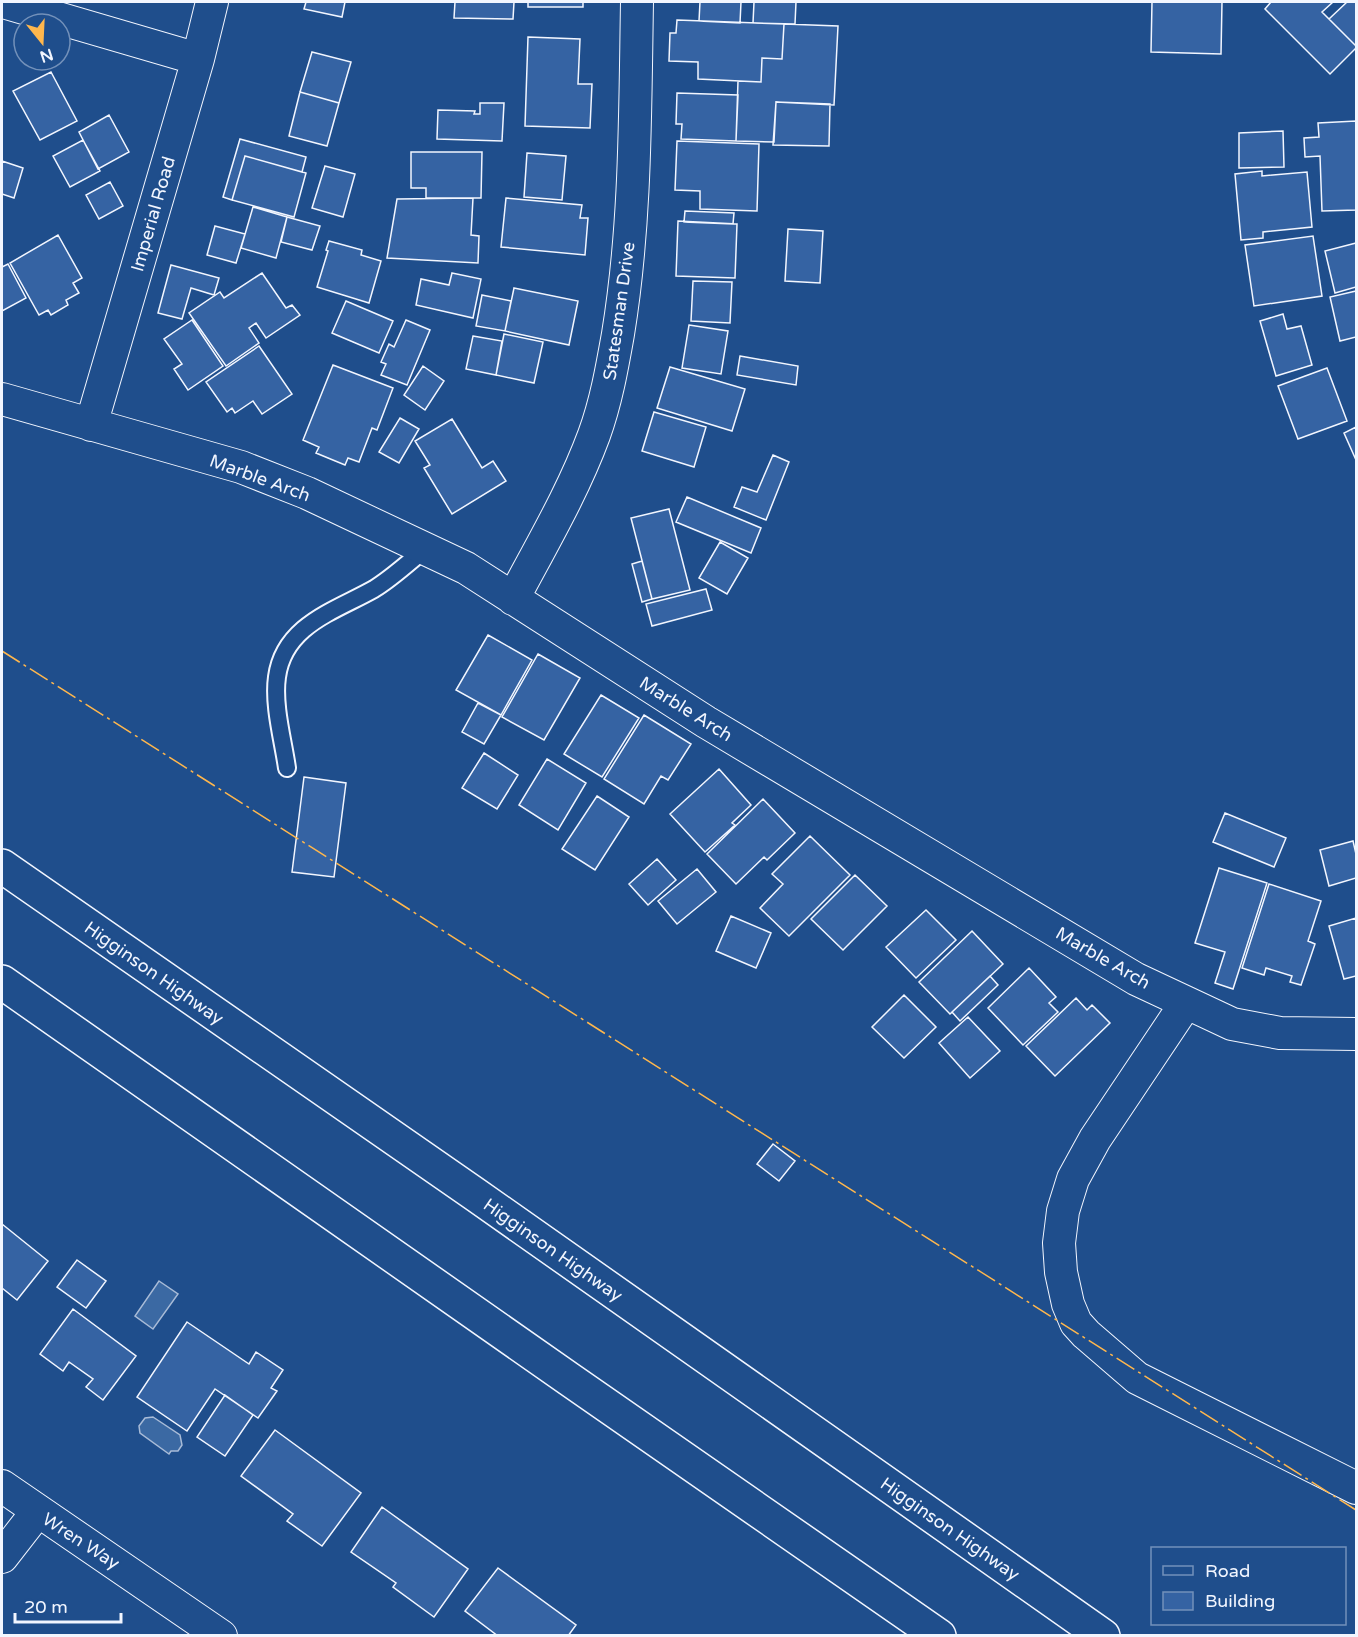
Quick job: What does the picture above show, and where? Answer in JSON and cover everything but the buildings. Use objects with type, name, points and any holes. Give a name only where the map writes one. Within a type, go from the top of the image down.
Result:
[{"type":"highway","name":"Higginson Highway","points":[[2,866],[1103,1635]]},
{"type":"highway","points":[[2,982],[939,1635]]},
{"type":"street","points":[[3,2],[198,59]]},
{"type":"street","name":"Imperial Road","points":[[91,425],[198,59],[212,2]]},
{"type":"street","name":"Statesman Drive","points":[[513,599],[569,493],[594,435],[610,379],[626,286],[632,218],[637,2]]},
{"type":"street","name":"Marble Arch","points":[[2,399],[241,467],[307,493],[466,568],[706,722],[1136,979],[1232,1024],[1280,1033],[1356,1034]]},
{"type":"street","points":[[1186,1003],[1095,1139],[1073,1179],[1063,1211],[1059,1243],[1061,1272],[1068,1304],[1076,1323],[1086,1334],[1137,1378],[1356,1488]]},
{"type":"street","name":"Wren Way","points":[[2,1486],[37,1512],[221,1635]]},
{"type":"street","points":[[2,1557],[37,1512]]},
{"type":"lane","points":[[287,768],[276,693],[277,676],[286,648],[296,635],[311,622],[375,588],[424,549]]},
{"type":"water","points":[[159,1281],[178,1294],[153,1329],[135,1316]]},
{"type":"water","points":[[153,1417],[180,1435],[182,1445],[178,1451],[171,1451],[169,1454],[140,1433],[139,1426],[145,1418]]},
{"type":"power","points":[[2,651],[1356,1510]]}]
